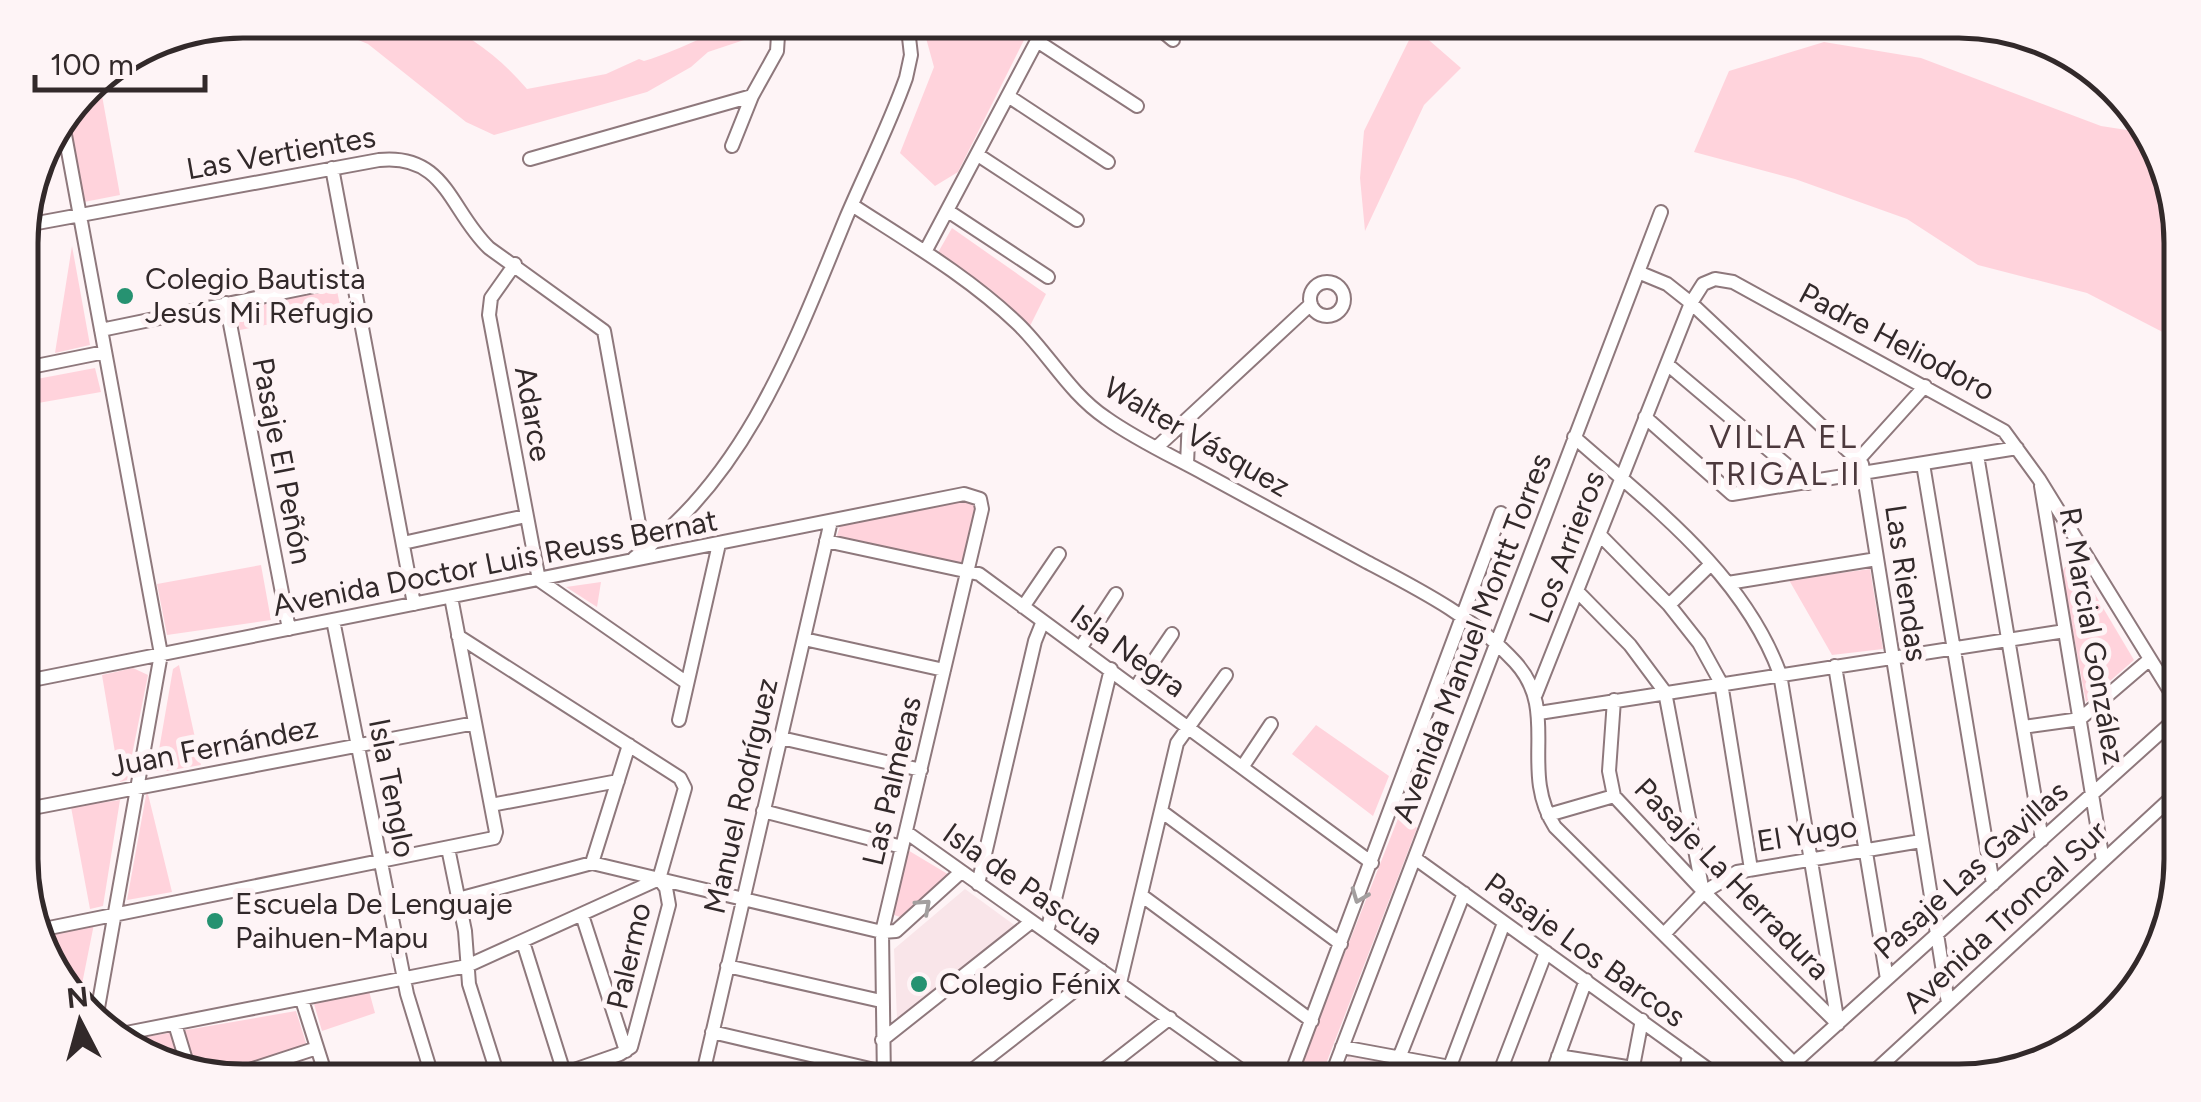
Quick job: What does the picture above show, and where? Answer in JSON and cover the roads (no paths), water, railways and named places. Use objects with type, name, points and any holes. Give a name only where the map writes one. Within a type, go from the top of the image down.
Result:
[{"type":"street","points":[[732,146],[752,96],[777,51],[778,38]]},
{"type":"street","points":[[628,562],[688,512],[742,442],[792,349],[906,78],[909,38]]},
{"type":"street","points":[[924,252],[1039,38]]},
{"type":"street","points":[[1037,41],[1137,106]]},
{"type":"street","points":[[530,159],[752,96]]},
{"type":"street","points":[[1008,96],[1108,162]]},
{"type":"street","points":[[64,142],[161,654],[105,972]]},
{"type":"street","points":[[978,155],[1078,220]]},
{"type":"street","name":"Las Vertientes","points":[[39,222],[388,159],[424,167],[446,188],[482,241],[604,330],[641,535]]},
{"type":"street","points":[[332,168],[414,604]]},
{"type":"street","name":"Walter Vásquez","points":[[852,205],[970,283],[1019,324],[1067,384],[1093,409],[1156,448],[1436,599],[1515,662],[1536,694]]},
{"type":"street","points":[[948,211],[1048,278]]},
{"type":"street","name":"Avenida Manuel Montt Torres","points":[[1336,1064],[1660,212]]},
{"type":"street","name":"Adarce","points":[[515,264],[492,298],[489,315],[538,580]]},
{"type":"street","name":"Las Riendas","points":[[1638,272],[1668,284],[1691,303],[1859,459],[1948,1003]]},
{"type":"street","points":[[101,330],[353,278]]},
{"type":"street","name":"Padre Heliodoro","points":[[1691,303],[1706,282],[1732,282],[1994,423],[2039,479],[2164,683]]},
{"type":"street","name":"Pasaje El Peñón","points":[[226,303],[289,629]]},
{"type":"street","name":"Los Arrieros","points":[[1536,694],[1691,303]]},
{"type":"street","points":[[1156,448],[1311,304]]},
{"type":"street","points":[[38,365],[105,352]]},
{"type":"street","points":[[1667,364],[1808,482]]},
{"type":"street","points":[[1859,459],[1925,386]]},
{"type":"street","points":[[1645,417],[1732,494],[2017,448]]},
{"type":"street","points":[[1187,464],[1189,418]]},
{"type":"street","points":[[1574,437],[1728,583],[1756,622],[1780,674],[1838,1024]]},
{"type":"street","points":[[1976,455],[2042,840]]},
{"type":"street","points":[[1923,464],[1994,884]]},
{"type":"street","name":"R. Marcial González","points":[[2039,479],[2103,861]]},
{"type":"street","name":"Avenida Doctor Luis Reuss Bernat","points":[[38,679],[964,494],[978,496]]},
{"type":"street","name":"Las Palmeras","points":[[883,1064],[882,932],[982,509],[978,496]]},
{"type":"street","name":"Avenida Manuel Montt Torres","points":[[1295,1064],[1501,513]]},
{"type":"street","points":[[403,543],[526,516]]},
{"type":"street","name":"Manuel Rodríguez","points":[[704,1064],[831,522]]},
{"type":"street","points":[[1600,535],[1669,605],[1699,642],[1721,683],[1751,869]]},
{"type":"street","name":"Isla Negra","points":[[826,540],[968,570],[1081,647],[1372,863]]},
{"type":"street","points":[[679,720],[719,544]]},
{"type":"street","points":[[1023,606],[1059,554]]},
{"type":"street","points":[[1728,583],[1877,560]]},
{"type":"street","points":[[1669,605],[1711,564]]},
{"type":"street","points":[[538,580],[688,683]]},
{"type":"street","points":[[1577,592],[1630,645],[1665,692],[1704,892]]},
{"type":"street","points":[[1081,647],[1116,594]]},
{"type":"street","points":[[50,928],[496,836],[451,597]]},
{"type":"street","name":"Isla Tenglo","points":[[333,620],[405,980],[429,1064]]},
{"type":"street","points":[[978,884],[1043,621]]},
{"type":"street","points":[[1539,712],[2065,631]]},
{"type":"street","points":[[1136,687],[1172,634]]},
{"type":"street","points":[[458,636],[630,746],[592,864]]},
{"type":"street","points":[[804,639],[944,670]]},
{"type":"street","points":[[2022,727],[2080,719],[2150,658]]},
{"type":"street","points":[[1836,666],[1888,979]]},
{"type":"street","points":[[1047,932],[1111,669]]},
{"type":"street","points":[[1120,984],[1178,742],[1226,675]]},
{"type":"street","points":[[1536,694],[1536,778],[1555,827],[1795,1062]]},
{"type":"street","name":"Pasaje La Herradura","points":[[1614,700],[1609,771],[1614,796],[1704,892],[1838,1024]]},
{"type":"street","name":"Juan Fernández","points":[[38,807],[475,724]]},
{"type":"street","points":[[1243,766],[1271,724]]},
{"type":"street","name":"Pasaje Las Gavillas","points":[[1795,1062],[2164,726]]},
{"type":"street","points":[[780,738],[920,770]]},
{"type":"street","name":"Palermo","points":[[596,1064],[626,1051],[637,1032],[668,905],[666,888],[659,879],[685,792],[684,784],[630,746]]},
{"type":"street","points":[[491,805],[618,781]]},
{"type":"street","points":[[1548,816],[1614,796]]},
{"type":"street","name":"Avenida Troncal Sur","points":[[1882,1064],[2164,805]]},
{"type":"street","points":[[1161,811],[1341,944]]},
{"type":"street","name":"Isla de Pascua","points":[[764,812],[902,847]]},
{"type":"street","name":"Isla de Pascua","points":[[906,832],[1233,1064]]},
{"type":"street","name":"El Yugo","points":[[1665,934],[1704,892],[1724,878],[1751,869],[1921,841]]},
{"type":"street","points":[[448,848],[469,984],[494,1064]]},
{"type":"street","name":"Pasaje Los Barcos","points":[[1416,858],[1701,1064]]},
{"type":"street","points":[[458,898],[592,864],[882,932],[896,931],[962,872]]},
{"type":"street","points":[[133,1032],[467,966],[659,879]]},
{"type":"street","points":[[1399,1058],[1464,894]]},
{"type":"street","points":[[1141,895],[1312,1020]]},
{"type":"street","points":[[582,916],[626,1051]]},
{"type":"street","points":[[882,1040],[1030,922]]},
{"type":"street","points":[[1451,1064],[1504,923]]},
{"type":"street","points":[[523,942],[562,1064]]},
{"type":"street","points":[[1503,1064],[1546,952]]},
{"type":"street","points":[[727,966],[881,1002]]},
{"type":"street","points":[[980,1064],[1101,970]]},
{"type":"street","points":[[1555,1064],[1586,980]]},
{"type":"street","points":[[302,1000],[322,1064]]},
{"type":"street","points":[[1111,1064],[1170,1018]]},
{"type":"street","points":[[1634,1064],[1642,1020]]},
{"type":"street","points":[[175,1024],[186,1057]]},
{"type":"street","points":[[712,1032],[834,1064]]},
{"type":"street","points":[[1342,1047],[1433,1064]]},
{"type":"street","points":[[268,1064],[317,1048]]},
{"type":"street","points":[[1687,1064],[1689,1055]]},
{"type":"street","points":[[1558,1056],[1589,1064]]},
{"type":"place","name":"Colegio Bautista Jesús Mi Refugio","points":[[125,296]]},
{"type":"place","name":"Escuela De Lenguaje Paihuen-Mapu","points":[[215,921]]},
{"type":"place","name":"Colegio Fénix","points":[[919,984]]},
{"type":"district","name":"VILLA EL TRIGAL II","points":[[1784,456]]}]
